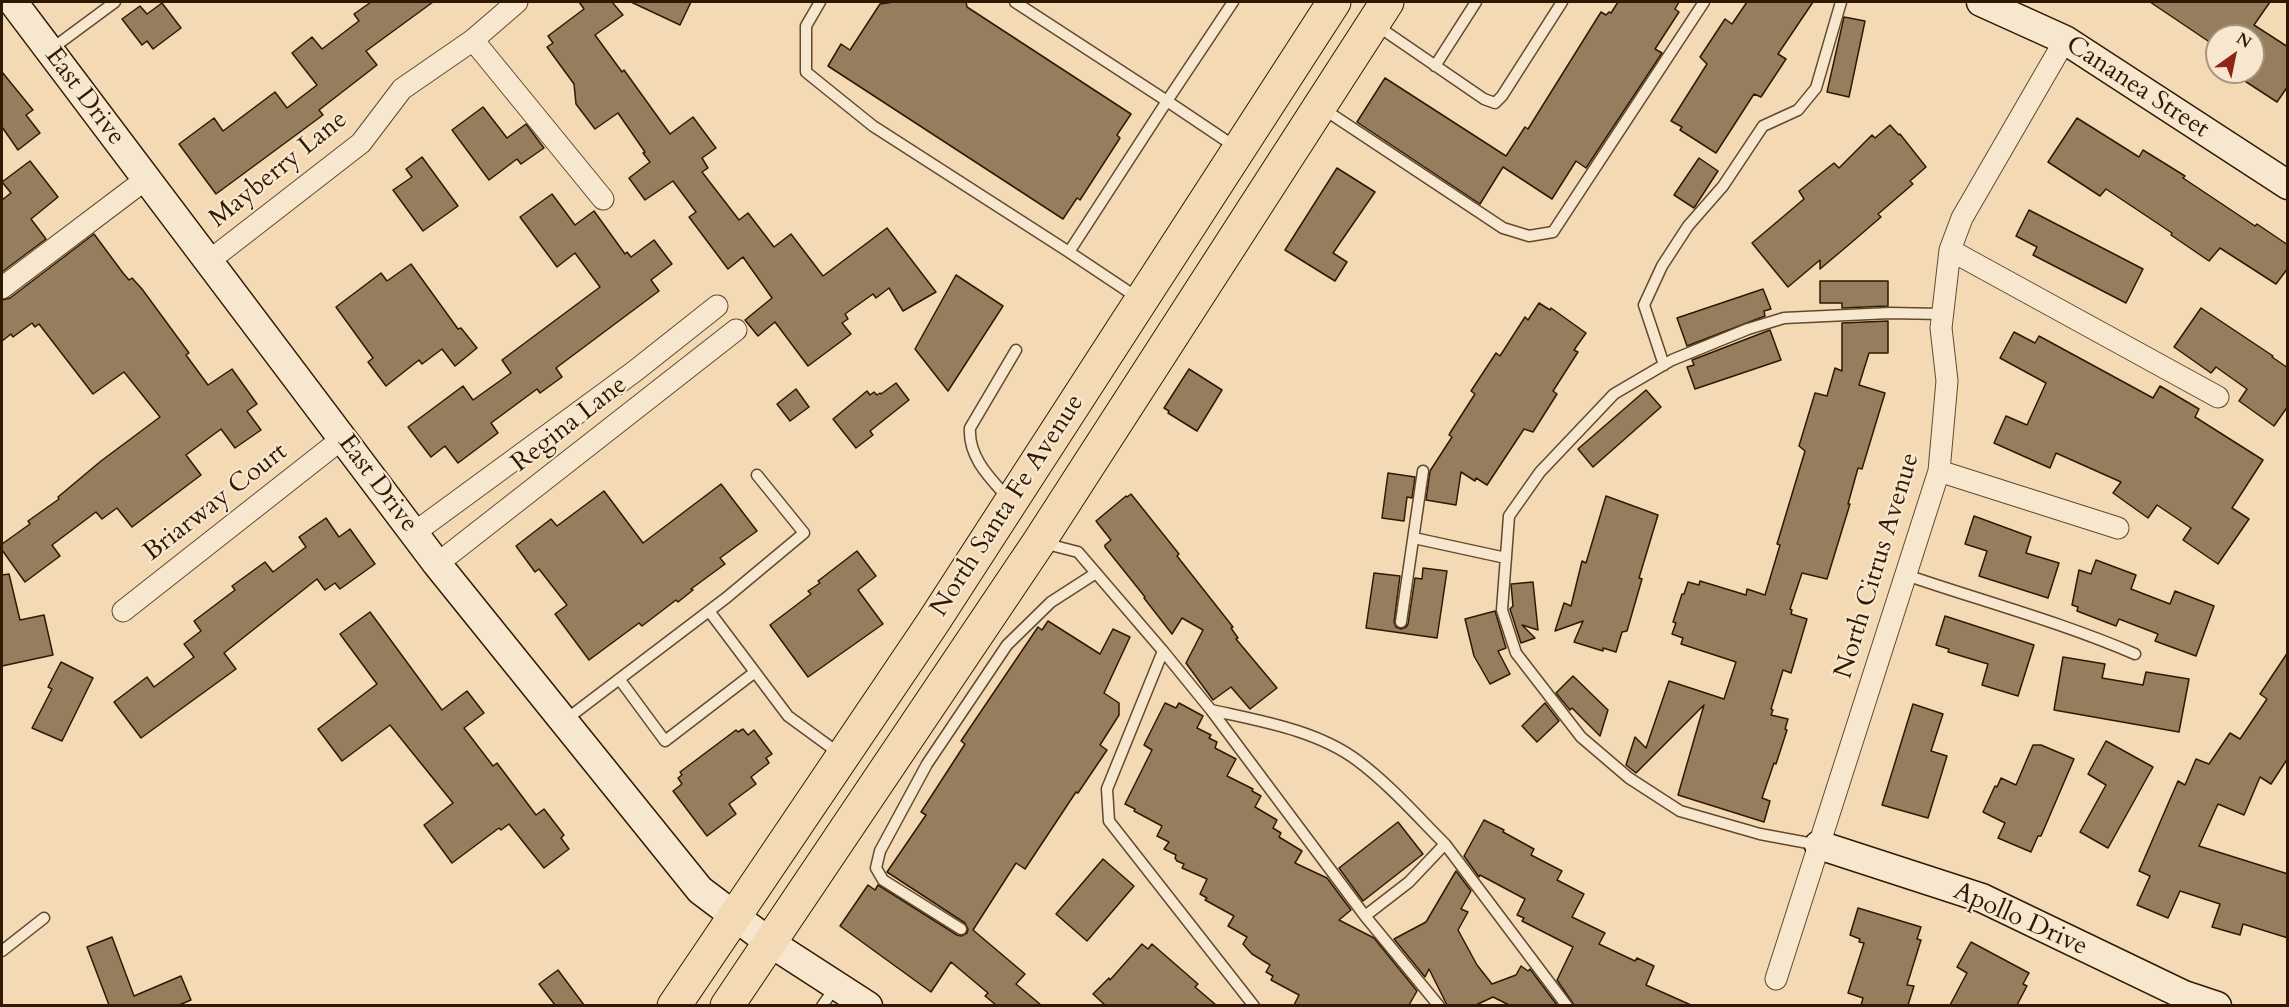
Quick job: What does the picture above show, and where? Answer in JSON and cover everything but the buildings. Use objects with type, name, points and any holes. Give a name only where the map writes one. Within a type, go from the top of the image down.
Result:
[{"type":"main road","name":"North Santa Fe Avenue","points":[[674,1005],[932,624],[1334,2]]},
{"type":"main road","name":"North Santa Fe Avenue","points":[[727,1005],[1040,542],[1380,12]]},
{"type":"street","name":"Mayberry Lane","points":[[209,261],[361,143],[402,89],[473,40],[517,2]]},
{"type":"street","name":"Cananea Street","points":[[1981,2],[2065,40],[2288,185]]},
{"type":"street","name":"East Drive","points":[[10,8],[50,50],[437,564],[700,890],[769,942],[829,996],[868,1005]]},
{"type":"street","points":[[473,40],[603,198]]},
{"type":"street","name":"North Citrus Avenue","points":[[1776,979],[1939,471],[1947,381],[1941,328],[1950,250],[1962,218],[2065,40]]},
{"type":"street","points":[[2,288],[146,179]]},
{"type":"street","points":[[1950,250],[2218,397]]},
{"type":"street","points":[[414,533],[635,371],[717,306]]},
{"type":"street","name":"Regina Lane","points":[[437,564],[736,330]]},
{"type":"street","name":"Briarway Court","points":[[123,610],[343,438]]},
{"type":"street","points":[[1939,471],[2118,528]]},
{"type":"street","name":"Apollo Drive","points":[[1819,844],[1982,898],[2184,995],[2217,1005]]},
{"type":"lane","points":[[50,50],[115,2]]},
{"type":"lane","points":[[820,2],[806,26],[806,72],[873,126],[1142,300]]},
{"type":"lane","points":[[1015,2],[1239,149]]},
{"type":"lane","points":[[1070,252],[1233,2]]},
{"type":"lane","points":[[1435,66],[1476,2]]},
{"type":"lane","points":[[1380,12],[1435,66],[1484,99],[1495,103],[1502,96],[1562,2]]},
{"type":"lane","points":[[1319,106],[1503,228],[1529,236],[1553,232],[1704,2]]},
{"type":"lane","points":[[1664,364],[1644,305],[1662,266],[1688,226],[1723,186],[1763,126],[1798,110],[1816,88],[1839,6]]},
{"type":"lane","points":[[1819,844],[1760,834],[1680,811],[1629,778],[1581,737],[1516,653],[1502,610],[1509,516],[1540,472],[1614,394],[1664,364],[1748,329],[1784,318],[1890,313],[1942,314]]},
{"type":"lane","points":[[1012,502],[983,469],[969,440],[970,428],[1016,350]]},
{"type":"lane","points":[[1401,622],[1423,471]]},
{"type":"lane","points":[[564,721],[709,611],[804,533],[757,475]]},
{"type":"lane","points":[[1414,538],[1506,558]]},
{"type":"lane","points":[[1040,542],[1078,552],[1211,710],[1365,916],[1438,1005]]},
{"type":"lane","points":[[961,929],[883,880],[876,868],[880,851],[927,765],[1006,645],[1051,602],[1096,573]]},
{"type":"lane","points":[[1906,575],[2082,633],[2135,654]]},
{"type":"lane","points":[[709,611],[788,716],[842,756]]},
{"type":"lane","points":[[1163,651],[1107,789],[1109,821],[1254,1005]]},
{"type":"lane","points":[[620,680],[665,741],[755,672]]},
{"type":"lane","points":[[1211,710],[1257,720],[1318,739],[1356,759],[1384,782],[1445,844],[1567,1005]]},
{"type":"lane","points":[[1365,916],[1409,882],[1445,844]]},
{"type":"lane","points":[[2,951],[44,918]]}]
